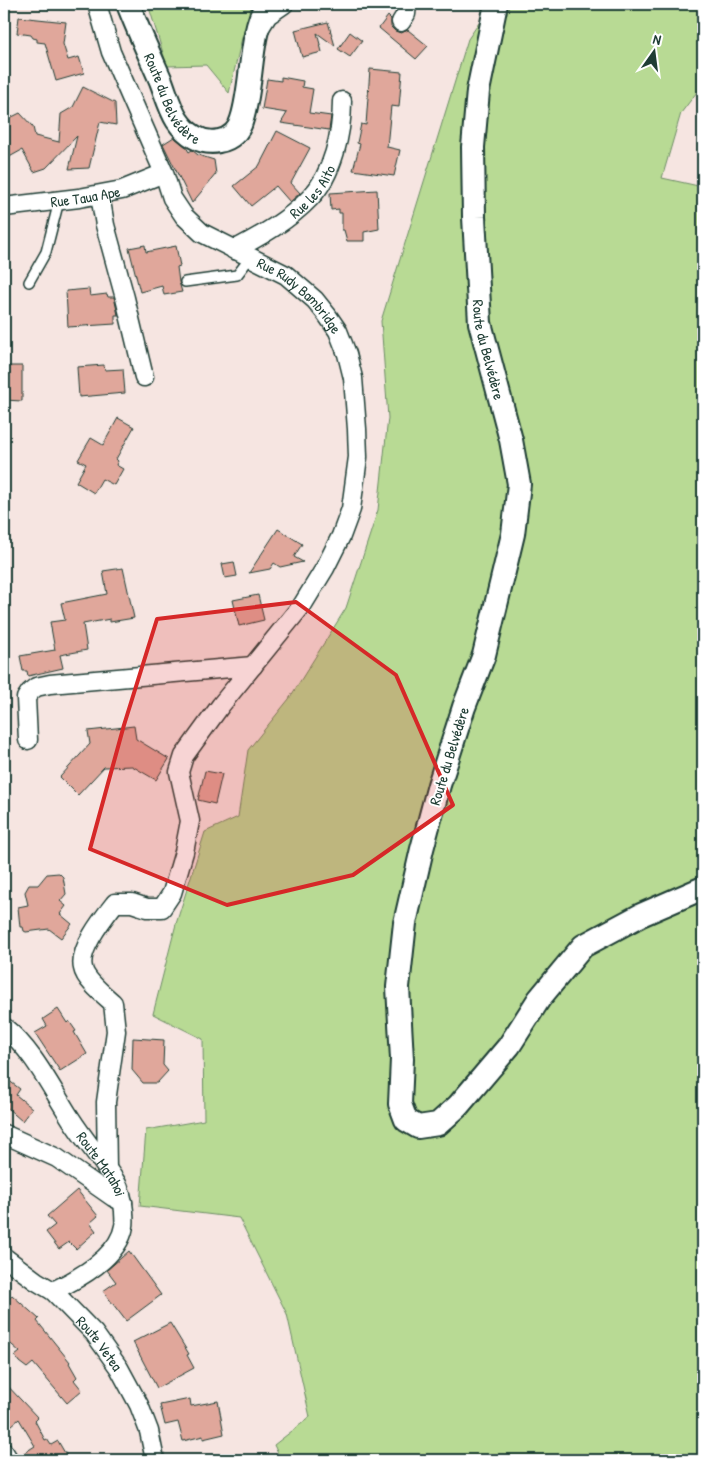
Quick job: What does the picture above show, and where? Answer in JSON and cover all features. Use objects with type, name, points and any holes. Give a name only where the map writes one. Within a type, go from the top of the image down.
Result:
[{"type":"street","name":"Rue Rudy Bambridge","points":[[97,4],[111,52],[164,173],[172,198],[184,216],[202,233],[286,275],[321,307],[338,331],[347,354],[353,378],[358,457],[351,509],[341,536],[325,568],[303,604],[184,756],[179,772],[190,821],[184,852],[172,894],[162,908],[147,908],[132,903],[116,903],[104,918],[84,951],[83,968],[94,986],[113,1003],[116,1031],[106,1102],[107,1170]]},
{"type":"street","name":"Route du Belvédère","points":[[128,4],[177,120],[192,136],[204,141],[219,142],[234,135],[242,121],[258,30],[262,12],[267,4]]},
{"type":"street","points":[[258,30],[268,15],[284,4]]},
{"type":"street","points":[[401,22],[406,14],[407,4]]},
{"type":"street","name":"Route du Belvédère","points":[[496,4],[478,91],[473,148],[474,217],[480,323],[511,440],[519,484],[517,509],[513,534],[484,656],[464,707],[439,784],[405,923],[398,987],[402,1059],[400,1104],[406,1120],[418,1127],[438,1124],[458,1106],[509,1046],[538,999],[583,946],[641,915],[703,888]]},
{"type":"street","name":"Rue les Aito","points":[[234,250],[263,234],[299,209],[312,197],[322,181],[338,141],[342,101]]},
{"type":"street","name":"Rue Taua Ape","points":[[4,207],[100,195],[122,190],[164,173]]},
{"type":"street","points":[[100,195],[105,225],[144,376]]},
{"type":"street","points":[[28,740],[26,698],[36,687],[50,684],[253,666]]},
{"type":"street","name":"Route Matahoi","points":[[4,1027],[29,1054],[77,1129],[117,1184],[123,1202],[124,1226],[120,1239],[112,1251],[86,1273],[53,1291]]},
{"type":"street","points":[[4,1134],[58,1158],[123,1202]]},
{"type":"street","name":"Route Vetea","points":[[4,1257],[53,1291],[94,1334],[119,1368],[139,1405],[149,1431],[155,1460]]},
{"type":"street","points":[[4,1452],[9,1460]]},
{"type":"lane","points":[[30,282],[46,252],[59,201]]},
{"type":"lane","points":[[185,282],[237,275],[250,258]]},
{"type":"highlighted area","points":[[296,602],[396,675],[453,805],[353,875],[227,905],[90,849],[124,725],[157,619]]},
{"type":"green space","points":[[148,4],[254,4],[242,38],[229,93],[206,65],[167,66]]},
{"type":"green space","points":[[492,4],[703,4],[703,84],[681,113],[662,178],[703,187],[703,1460],[281,1460],[274,1445],[310,1417],[287,1314],[239,1218],[140,1206],[146,1130],[204,1120],[203,1039],[153,1014],[176,924],[205,832],[238,817],[248,750],[289,699],[346,608],[378,510],[388,418],[381,321],[468,39]]},
{"type":"building","points":[[388,16],[391,19],[391,27],[395,31],[401,33],[408,30],[428,46],[416,59],[379,28]]},
{"type":"building","points":[[19,17],[66,22],[63,44],[68,60],[79,57],[84,73],[56,81],[45,43],[37,42],[37,39],[31,35],[17,33]]},
{"type":"building","points":[[328,22],[335,46],[317,33],[322,52],[302,57],[295,30]]},
{"type":"building","points":[[350,32],[362,41],[350,57],[338,49]]},
{"type":"building","points":[[370,69],[402,72],[399,107],[391,106],[387,147],[400,150],[394,176],[353,170],[360,144],[357,143],[361,124],[366,125]]},
{"type":"building","points":[[281,77],[303,81],[302,87],[313,89],[309,113],[331,116],[329,130],[281,123],[287,113],[262,109],[267,79],[281,81]]},
{"type":"building","points":[[83,87],[115,103],[116,125],[100,122],[89,168],[69,169],[77,136],[46,168],[34,172],[22,150],[4,160],[4,121],[20,113],[33,127],[35,136],[59,142],[61,114],[73,107]]},
{"type":"building","points":[[277,131],[310,148],[291,183],[300,193],[290,202],[276,186],[251,206],[234,186],[259,166]]},
{"type":"building","points":[[174,137],[189,152],[192,150],[198,155],[214,160],[216,174],[192,203],[163,144]]},
{"type":"building","points":[[377,190],[379,229],[364,232],[364,241],[347,241],[344,230],[342,230],[342,213],[339,213],[339,209],[331,210],[330,193]]},
{"type":"building","points":[[145,245],[146,252],[176,246],[180,266],[177,267],[182,292],[164,295],[162,286],[140,292],[129,248]]},
{"type":"building","points":[[89,289],[90,296],[107,294],[108,297],[114,297],[118,315],[115,315],[115,324],[68,327],[66,291]]},
{"type":"building","points":[[104,365],[105,370],[123,369],[125,393],[79,397],[77,367]]},
{"type":"building","points":[[4,366],[22,366],[22,401],[4,400]]},
{"type":"building","points":[[118,418],[134,427],[116,459],[118,461],[116,465],[123,469],[114,485],[102,479],[94,493],[76,482],[86,464],[78,460],[91,438],[103,445]]},
{"type":"building","points":[[278,529],[302,544],[294,557],[303,562],[280,567],[274,563],[270,569],[249,573]]},
{"type":"building","points":[[234,562],[237,576],[225,578],[222,564]]},
{"type":"building","points":[[123,568],[134,618],[110,622],[110,619],[83,624],[87,650],[60,655],[63,668],[28,676],[27,671],[23,671],[20,656],[55,650],[50,622],[65,620],[61,603],[107,594],[103,571]]},
{"type":"building","points":[[258,595],[264,620],[239,626],[233,600]]},
{"type":"building","points":[[134,726],[136,739],[169,759],[156,780],[132,766],[104,767],[78,795],[60,777],[90,744],[88,731]]},
{"type":"building","points":[[205,771],[222,774],[215,804],[198,800]]},
{"type":"building","points":[[59,873],[63,877],[66,894],[60,901],[66,906],[60,914],[72,924],[61,938],[49,929],[24,931],[23,927],[20,927],[18,907],[28,905],[25,892],[29,885],[38,885],[47,874]]},
{"type":"building","points":[[58,1009],[67,1023],[69,1021],[76,1031],[74,1032],[87,1054],[60,1071],[35,1033],[47,1026],[43,1019]]},
{"type":"building","points":[[133,1038],[164,1040],[163,1065],[168,1071],[157,1083],[143,1083],[132,1070]]},
{"type":"building","points":[[4,1077],[20,1089],[16,1095],[32,1108],[22,1121],[6,1107],[4,1110]]},
{"type":"building","points":[[77,1190],[98,1216],[90,1223],[96,1231],[76,1249],[69,1242],[59,1249],[46,1232],[55,1225],[47,1216]]},
{"type":"building","points":[[129,1251],[161,1295],[126,1321],[103,1291],[116,1282],[107,1270]]},
{"type":"building","points":[[12,1295],[39,1319],[37,1321],[70,1362],[77,1377],[74,1380],[82,1390],[67,1403],[33,1363],[27,1368],[19,1362],[15,1356],[20,1352],[4,1338],[4,1304]]},
{"type":"building","points":[[170,1323],[189,1354],[187,1355],[194,1368],[157,1388],[133,1342]]},
{"type":"building","points":[[4,1382],[38,1418],[35,1421],[45,1440],[47,1439],[51,1445],[58,1441],[69,1460],[20,1460],[19,1456],[35,1446],[19,1419],[4,1432]]},
{"type":"building","points":[[190,1399],[191,1406],[218,1401],[224,1434],[203,1439],[203,1436],[183,1441],[178,1422],[165,1425],[160,1405]]}]
